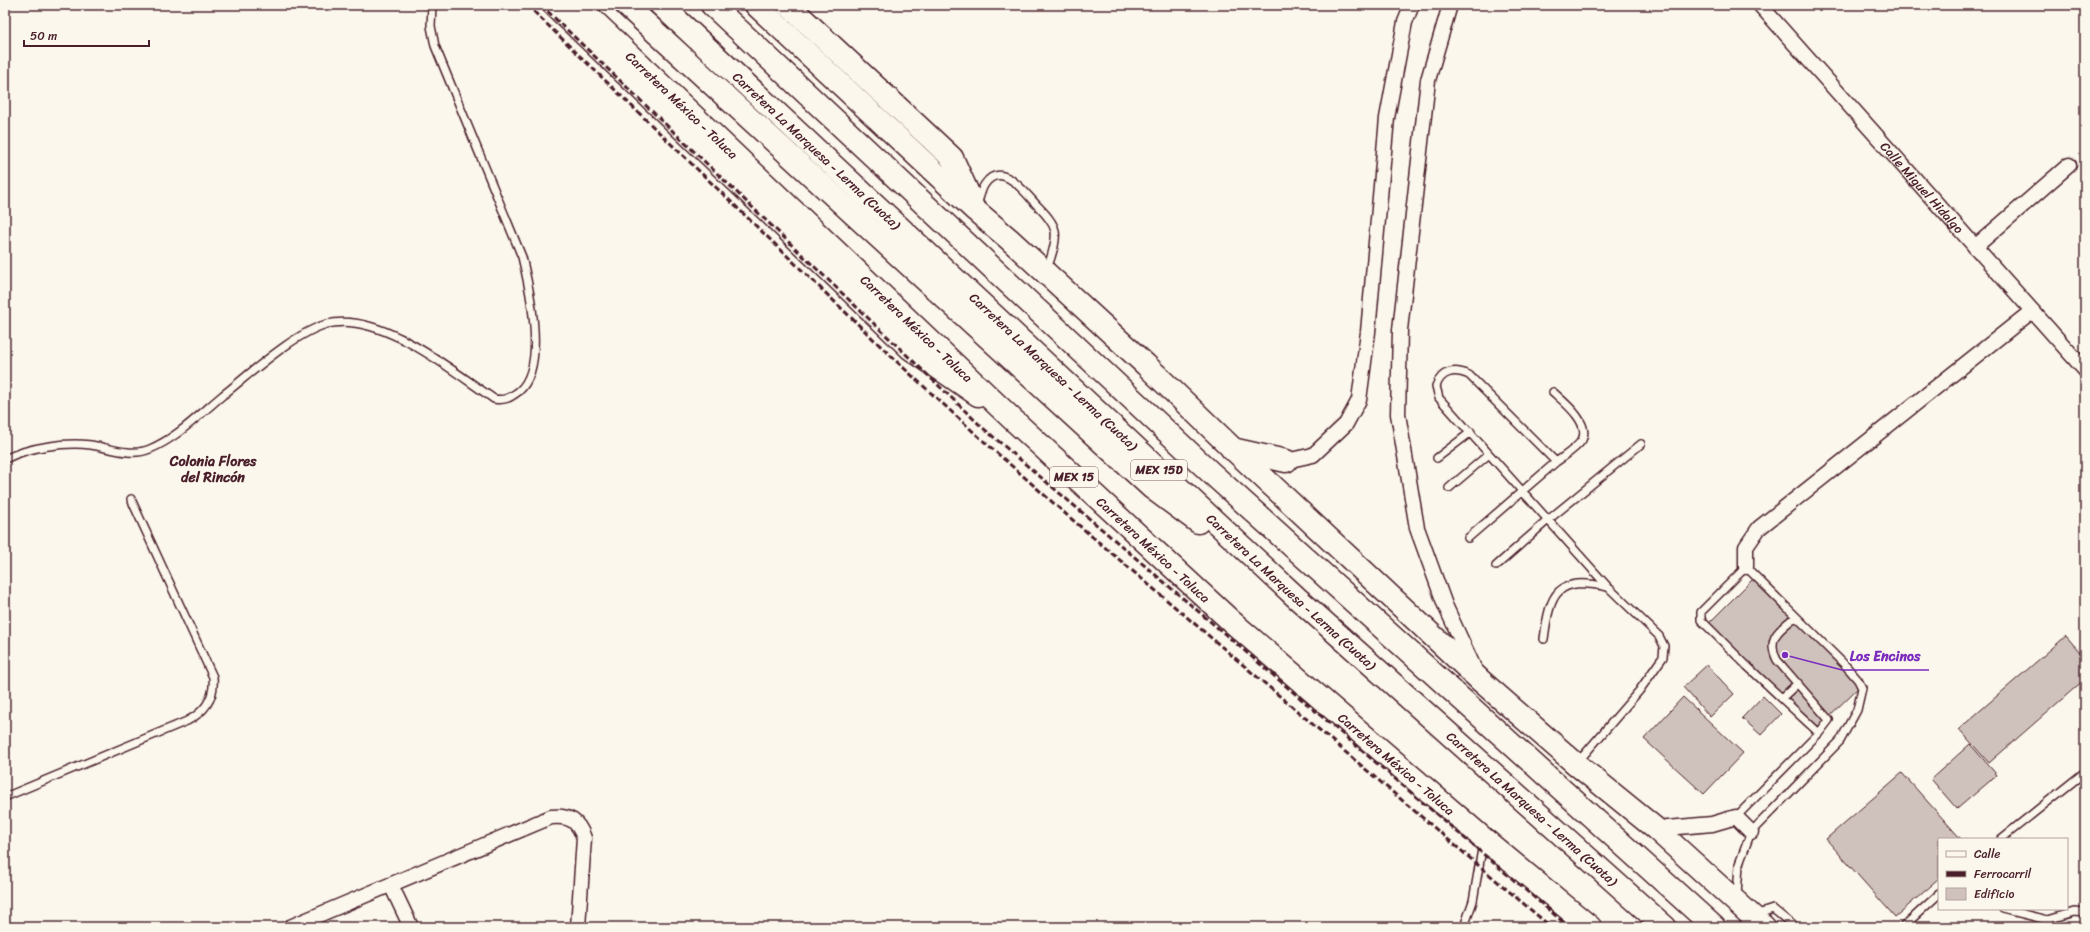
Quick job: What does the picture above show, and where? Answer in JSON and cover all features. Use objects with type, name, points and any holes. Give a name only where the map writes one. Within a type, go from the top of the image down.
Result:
[{"type":"main road","points":[[554,5],[911,349],[1008,416]]},
{"type":"main road","name":"Carretera México - Toluca","points":[[577,5],[1008,416],[1231,621],[1484,839],[1590,927]]},
{"type":"main road","points":[[626,5],[1152,488],[1297,598]]},
{"type":"main road","name":"Carretera La Marquesa - Lerma (Cuota)","points":[[661,5],[1297,598],[1665,927]]},
{"type":"main road","name":"MEX 15D","points":[[712,5],[1209,471],[1714,927]]},
{"type":"main road","points":[[756,5],[975,210],[1046,272],[1481,681],[1576,764],[1656,829],[1751,915]]},
{"type":"main road","points":[[788,5],[952,158],[975,210]]},
{"type":"main road","points":[[1232,448],[1286,461]]},
{"type":"street","points":[[1286,461],[1314,455],[1346,424],[1359,400],[1368,332],[1387,118],[1405,22],[1412,5]]},
{"type":"street","points":[[1450,5],[1428,87],[1400,330],[1398,414],[1417,528],[1445,605],[1481,681]]},
{"type":"street","name":"Calle Miguel Hidalgo","points":[[1760,5],[2085,370]]},
{"type":"street","points":[[1975,247],[2069,165]]},
{"type":"street","points":[[1746,567],[1746,547],[1759,528],[2032,311]]},
{"type":"street","points":[[290,927],[551,817],[561,816],[580,826],[584,838],[578,927]]},
{"type":"street","points":[[1656,829],[1712,824],[1736,817],[1751,832]]},
{"type":"street","points":[[391,885],[410,927]]},
{"type":"lane","points":[[5,459],[38,449],[66,445],[89,445],[126,453],[150,450],[172,436],[276,352],[314,329],[328,324],[344,322],[376,328],[405,339],[494,399],[506,400],[525,386],[533,368],[534,340],[530,293],[522,257],[435,46],[431,26],[432,5]]},
{"type":"lane","points":[[975,210],[985,183],[995,176],[1004,176],[1017,183],[1052,223],[1055,231],[1055,239],[1046,272]]},
{"type":"lane","points":[[1556,462],[1469,375],[1460,371],[1450,371],[1438,380],[1436,386],[1440,398],[1608,587],[1660,636],[1664,646],[1663,658],[1639,691],[1576,764]]},
{"type":"lane","points":[[1468,538],[1556,462],[1576,447],[1582,439],[1584,432],[1582,424],[1554,392]]},
{"type":"lane","points":[[1437,458],[1471,432]]},
{"type":"lane","points":[[1496,566],[1548,520],[1641,444]]},
{"type":"lane","points":[[1450,488],[1490,454]]},
{"type":"lane","points":[[5,797],[200,715],[209,702],[214,688],[213,677],[131,499]]},
{"type":"lane","points":[[1795,927],[1772,909],[1751,915],[1739,864],[1751,832],[1840,741],[1860,702],[1862,688],[1858,680],[1846,666],[1746,567],[1701,612],[1701,620],[1819,733]]},
{"type":"lane","points":[[1544,639],[1549,606],[1553,598],[1561,589],[1571,584],[1587,583],[1608,587]]},
{"type":"lane","points":[[1736,817],[1819,733],[1829,719],[1777,660],[1772,645],[1776,634],[1795,617]]},
{"type":"lane","points":[[1782,698],[1798,683]]},
{"type":"lane","points":[[2002,838],[2085,772]]},
{"type":"lane","points":[[1464,927],[1473,901],[1484,839]]},
{"type":"lane","points":[[1903,927],[1938,895]]},
{"type":"lane","points":[[2007,910],[2047,920],[2074,912],[2085,912]]},
{"type":"lane","points":[[2047,920],[2054,927]]},
{"type":"building","points":[[1753,579],[1860,686],[1817,728],[1708,624]]},
{"type":"building","points":[[2066,636],[2085,658],[2085,679],[1989,763],[1959,729]]},
{"type":"building","points":[[1707,665],[1734,694],[1710,717],[1683,687]]},
{"type":"building","points":[[1763,696],[1781,714],[1761,735],[1742,718]]},
{"type":"building","points":[[1683,697],[1743,753],[1704,794],[1644,739]]},
{"type":"building","points":[[1970,744],[1997,775],[1957,809],[1931,779]]},
{"type":"building","points":[[1902,773],[1960,838],[1938,838],[1938,880],[1895,917],[1826,839]]},
{"type":"railway","points":[[527,5],[895,360],[978,436],[1068,516],[1551,927]]},
{"type":"railway","points":[[541,5],[983,428],[1569,927]]},
{"type":"place","name":"Los Encinos","points":[[1785,655]]},
{"type":"district","name":"Colonia Flores del Rincón","points":[[213,470]]}]
